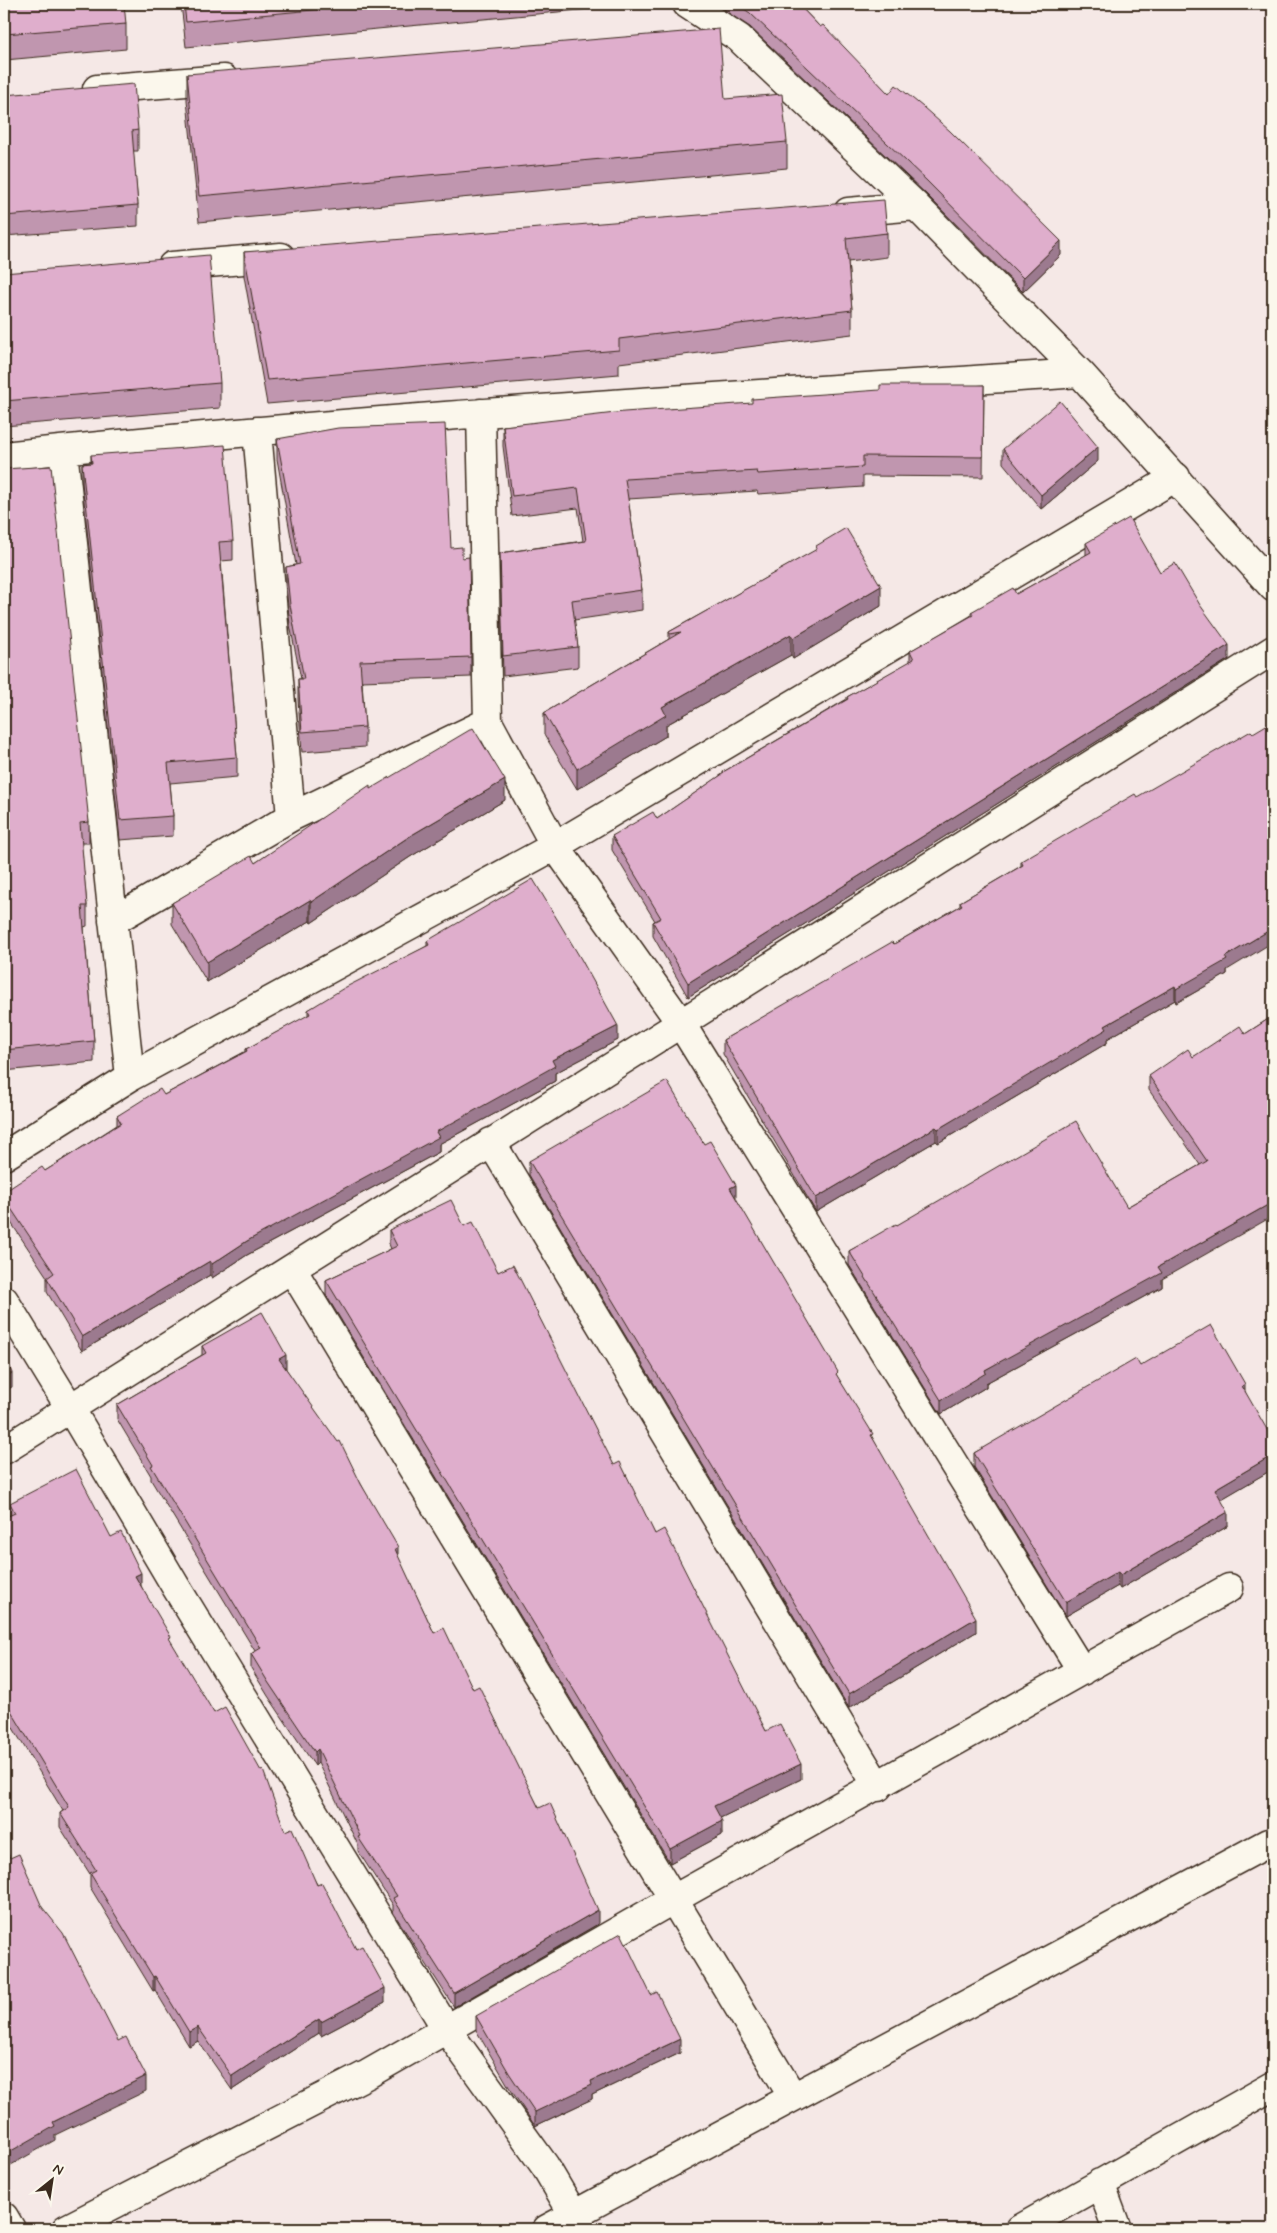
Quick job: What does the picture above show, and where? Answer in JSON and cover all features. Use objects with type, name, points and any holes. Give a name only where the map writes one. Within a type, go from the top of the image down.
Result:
[{"type":"street","points":[[687,4],[739,38],[916,206],[1080,373],[1273,587]]},
{"type":"street","points":[[699,41],[739,38]]},
{"type":"street","points":[[73,91],[252,77]]},
{"type":"street","points":[[827,214],[916,206]]},
{"type":"street","points":[[143,269],[301,256]]},
{"type":"street","points":[[4,456],[257,431],[481,413],[1080,373]]},
{"type":"street","points":[[481,413],[488,722],[555,846],[680,1022],[1082,1671]]},
{"type":"street","points":[[257,431],[291,817]]},
{"type":"street","points":[[63,450],[130,1077]]},
{"type":"street","points":[[4,1156],[130,1077],[555,846],[1176,478]]},
{"type":"street","points":[[4,1450],[680,1022],[1273,650]]},
{"type":"street","points":[[113,921],[291,817],[488,722]]},
{"type":"street","points":[[491,1142],[878,1787]]},
{"type":"street","points":[[292,1269],[793,2097]]},
{"type":"street","points":[[4,1300],[181,1596],[447,2030],[545,2166],[579,2222]]},
{"type":"street","points":[[66,2229],[368,2074],[1229,1588]]},
{"type":"street","points":[[547,2229],[579,2222],[793,2097],[1268,1843]]},
{"type":"street","points":[[1020,2229],[1273,2086]]},
{"type":"street","points":[[1100,2184],[1117,2229]]},
{"type":"street","points":[[4,2217],[11,2229]]},
{"type":"building","points":[[4,4],[124,4],[126,24],[5,34]]},
{"type":"building","points":[[184,4],[376,4],[186,22]]},
{"type":"building","points":[[737,4],[798,4],[820,27],[823,25],[889,94],[896,85],[950,131],[1061,241],[1023,278],[927,181],[750,13]]},
{"type":"building","points":[[719,29],[725,99],[782,94],[787,142],[199,196],[187,74]]},
{"type":"building","points":[[134,84],[138,130],[132,131],[138,205],[4,216],[4,95]]},
{"type":"building","points":[[884,200],[887,233],[846,238],[852,310],[619,339],[619,350],[267,380],[244,252]]},
{"type":"building","points":[[209,255],[220,383],[4,401],[4,273]]},
{"type":"building","points":[[880,385],[984,385],[983,457],[863,456],[863,467],[758,474],[757,471],[625,479],[642,590],[572,600],[578,647],[503,656],[500,553],[586,541],[578,488],[512,496],[503,426],[624,412],[752,403],[752,399],[880,390]]},
{"type":"building","points":[[1060,401],[1098,447],[1041,495],[1003,449]]},
{"type":"building","points":[[445,424],[451,548],[462,547],[462,558],[469,557],[471,657],[360,661],[365,727],[302,732],[298,679],[304,679],[290,605],[286,567],[300,564],[277,439],[338,428]]},
{"type":"building","points":[[225,445],[233,541],[219,542],[237,757],[168,763],[173,816],[120,820],[82,464],[92,463],[91,455]]},
{"type":"building","points":[[51,466],[89,822],[80,823],[87,906],[82,906],[94,1041],[4,1050],[4,469]]},
{"type":"building","points":[[1129,518],[1160,572],[1175,563],[1200,605],[1229,645],[688,983],[653,922],[661,918],[612,836],[653,812],[657,819],[723,772],[914,659],[910,651],[973,615],[971,612],[1013,588],[1016,594],[1091,552],[1086,543]]},
{"type":"building","points":[[846,528],[881,586],[793,638],[791,634],[662,707],[666,715],[577,769],[544,713],[681,632],[670,634],[669,632],[817,549],[816,546]]},
{"type":"building","points":[[1273,721],[1273,928],[1225,957],[1227,960],[1176,989],[1175,986],[1105,1026],[1107,1029],[938,1129],[936,1127],[816,1198],[723,1040],[892,942],[894,944],[962,905],[960,902],[1023,865],[1021,861],[1135,794],[1137,797],[1251,731],[1253,733]]},
{"type":"building","points":[[473,728],[505,780],[410,836],[311,902],[310,900],[207,962],[172,903],[251,856],[255,863],[370,785],[370,789]]},
{"type":"building","points":[[533,879],[581,959],[618,1026],[552,1060],[555,1066],[436,1132],[439,1137],[247,1241],[212,1264],[210,1261],[82,1337],[47,1278],[54,1273],[4,1198],[4,1192],[42,1167],[45,1171],[121,1123],[117,1116],[160,1089],[164,1095],[247,1051],[246,1049],[310,1014],[308,1010],[344,988],[429,945],[427,941]]},
{"type":"building","points":[[1273,1016],[1273,1202],[1158,1267],[1162,1273],[985,1370],[986,1373],[941,1400],[849,1251],[1076,1121],[1127,1207],[1207,1161],[1149,1076],[1188,1049],[1193,1057],[1240,1026],[1245,1034]]},
{"type":"building","points":[[667,1081],[704,1144],[710,1141],[736,1185],[730,1188],[838,1372],[836,1374],[873,1434],[871,1435],[976,1618],[849,1694],[529,1161]]},
{"type":"building","points":[[451,1200],[464,1226],[473,1222],[498,1272],[513,1265],[614,1465],[620,1462],[655,1534],[664,1529],[766,1731],[780,1724],[801,1764],[714,1806],[722,1821],[670,1849],[326,1280],[397,1246],[389,1230]]},
{"type":"building","points":[[262,1312],[286,1355],[279,1359],[338,1442],[340,1441],[361,1484],[398,1547],[395,1549],[434,1633],[444,1628],[473,1689],[479,1686],[539,1808],[550,1803],[598,1910],[454,1993],[393,1898],[397,1896],[358,1837],[360,1836],[318,1749],[315,1752],[251,1654],[261,1648],[151,1466],[153,1465],[117,1405],[206,1353],[202,1346]]},
{"type":"building","points":[[1211,1325],[1245,1384],[1242,1386],[1273,1440],[1273,1455],[1215,1489],[1228,1512],[1120,1575],[1118,1572],[1066,1602],[974,1453],[1136,1359],[1140,1366]]},
{"type":"building","points":[[4,1355],[12,1373],[4,1377]]},
{"type":"building","points":[[76,1469],[111,1537],[121,1532],[141,1573],[135,1576],[171,1637],[169,1638],[214,1713],[225,1707],[261,1771],[263,1770],[285,1831],[292,1828],[317,1885],[322,1883],[356,1949],[362,1946],[385,1988],[321,2022],[319,2019],[232,2076],[198,2027],[189,2032],[90,1873],[96,1870],[60,1813],[69,1807],[4,1699],[4,1518],[15,1513],[10,1503]]},
{"type":"building","points":[[4,1844],[10,1858],[19,1854],[42,1907],[63,1933],[118,2041],[126,2037],[146,2076],[53,2122],[55,2126],[4,2155]]},
{"type":"building","points":[[621,1933],[651,1995],[657,1992],[680,2039],[591,2081],[592,2085],[535,2112],[509,2073],[476,2016]]}]
